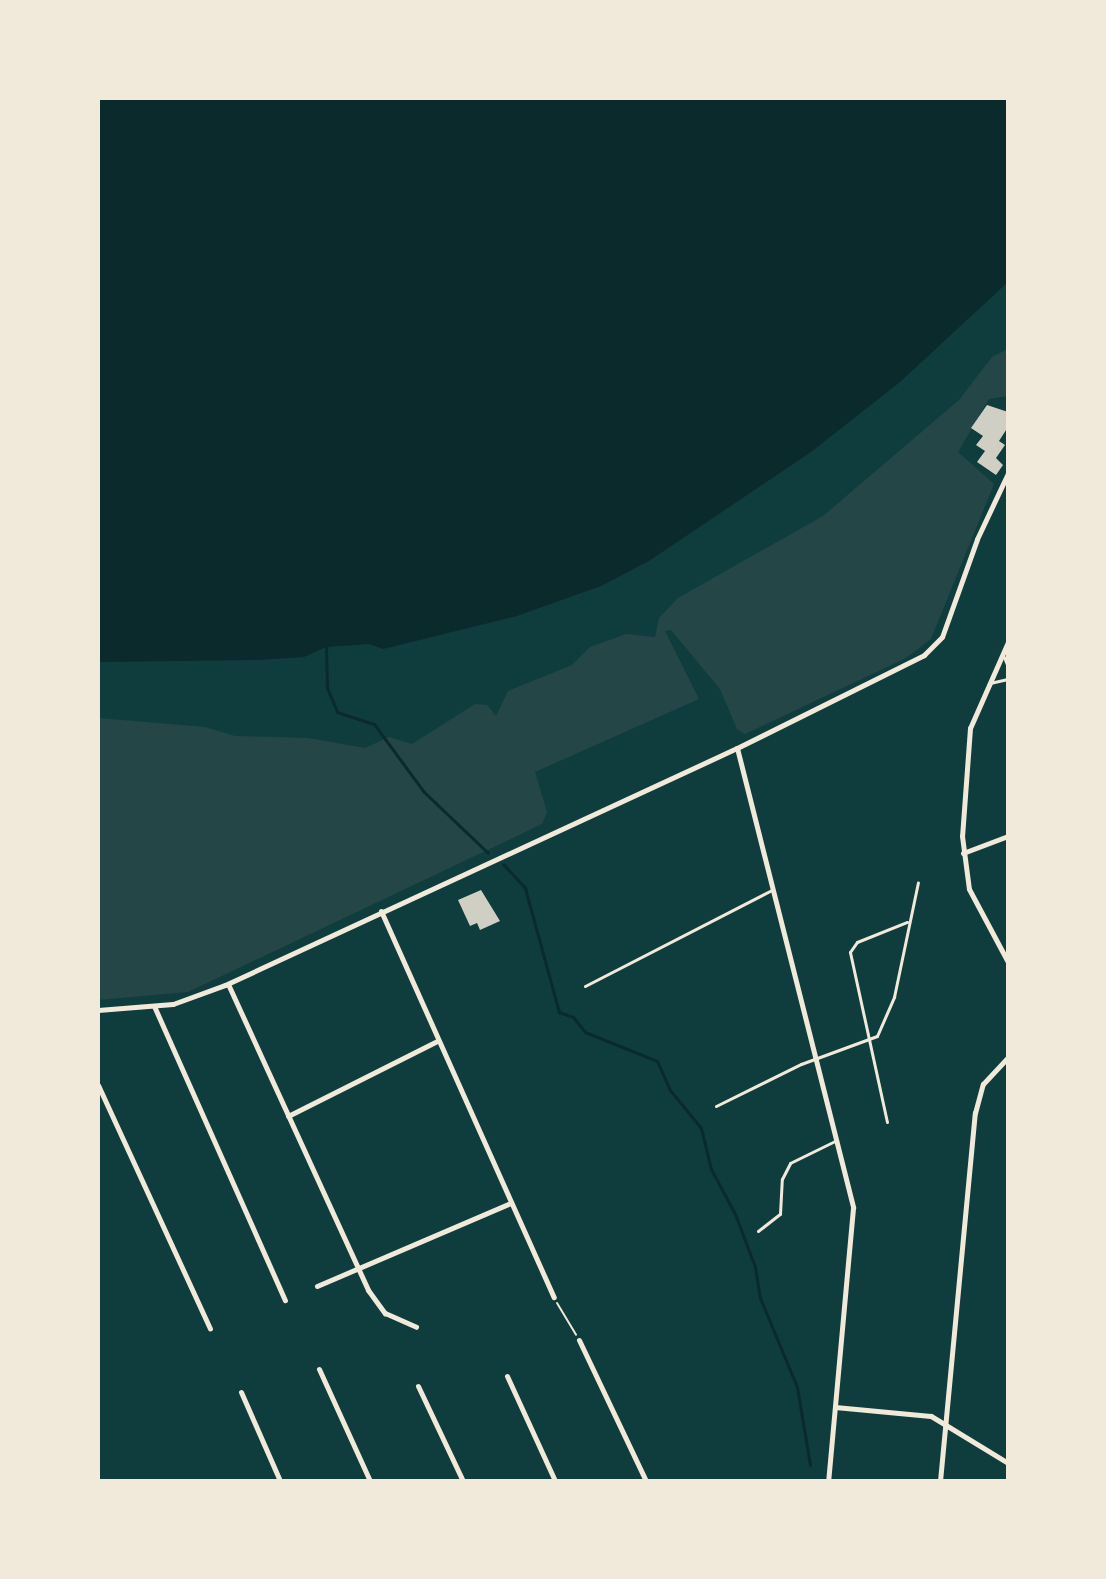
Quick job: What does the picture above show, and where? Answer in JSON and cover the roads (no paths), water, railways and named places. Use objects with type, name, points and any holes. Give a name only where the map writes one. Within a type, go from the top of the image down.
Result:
[{"type":"street","points":[[98,1010],[154,1006],[228,984],[737,748],[938,644],[977,539],[1008,473]]},
{"type":"street","points":[[1008,642],[970,728],[963,853],[973,900],[1008,962]]},
{"type":"street","points":[[737,748],[835,1141],[854,1233],[828,1481]]},
{"type":"street","points":[[963,853],[1008,836]]},
{"type":"street","points":[[381,911],[554,1297]]},
{"type":"street","points":[[228,984],[357,1267],[385,1313],[416,1327]]},
{"type":"street","points":[[154,1006],[285,1300]]},
{"type":"street","points":[[288,1116],[437,1041]]},
{"type":"street","points":[[940,1481],[975,1113],[983,1084],[1008,1057]]},
{"type":"street","points":[[98,1085],[210,1328]]},
{"type":"street","points":[[317,1286],[511,1203]]},
{"type":"street","points":[[579,1340],[646,1481]]},
{"type":"street","points":[[319,1369],[370,1481]]},
{"type":"street","points":[[507,1376],[555,1481]]},
{"type":"street","points":[[418,1386],[463,1481]]},
{"type":"street","points":[[241,1392],[280,1481]]},
{"type":"street","points":[[835,1407],[931,1416],[947,1422],[1008,1463]]},
{"type":"lane","points":[[1002,654],[1008,667]]},
{"type":"lane","points":[[987,684],[1008,679]]},
{"type":"lane","points":[[716,1106],[814,1059],[870,1041],[890,1010],[918,882]]},
{"type":"lane","points":[[585,986],[772,890]]},
{"type":"lane","points":[[887,1122],[850,952],[857,942],[907,922]]},
{"type":"lane","points":[[758,1231],[780,1214],[782,1179],[790,1163],[835,1141]]},
{"type":"waterway","points":[[326,647],[327,688],[337,712],[374,724],[424,792],[488,853]]},
{"type":"waterway","points":[[503,864],[525,888],[559,1012],[573,1017],[585,1032],[657,1061],[670,1090],[701,1128],[711,1169],[735,1214],[755,1267],[760,1298],[797,1387],[810,1465]]}]
